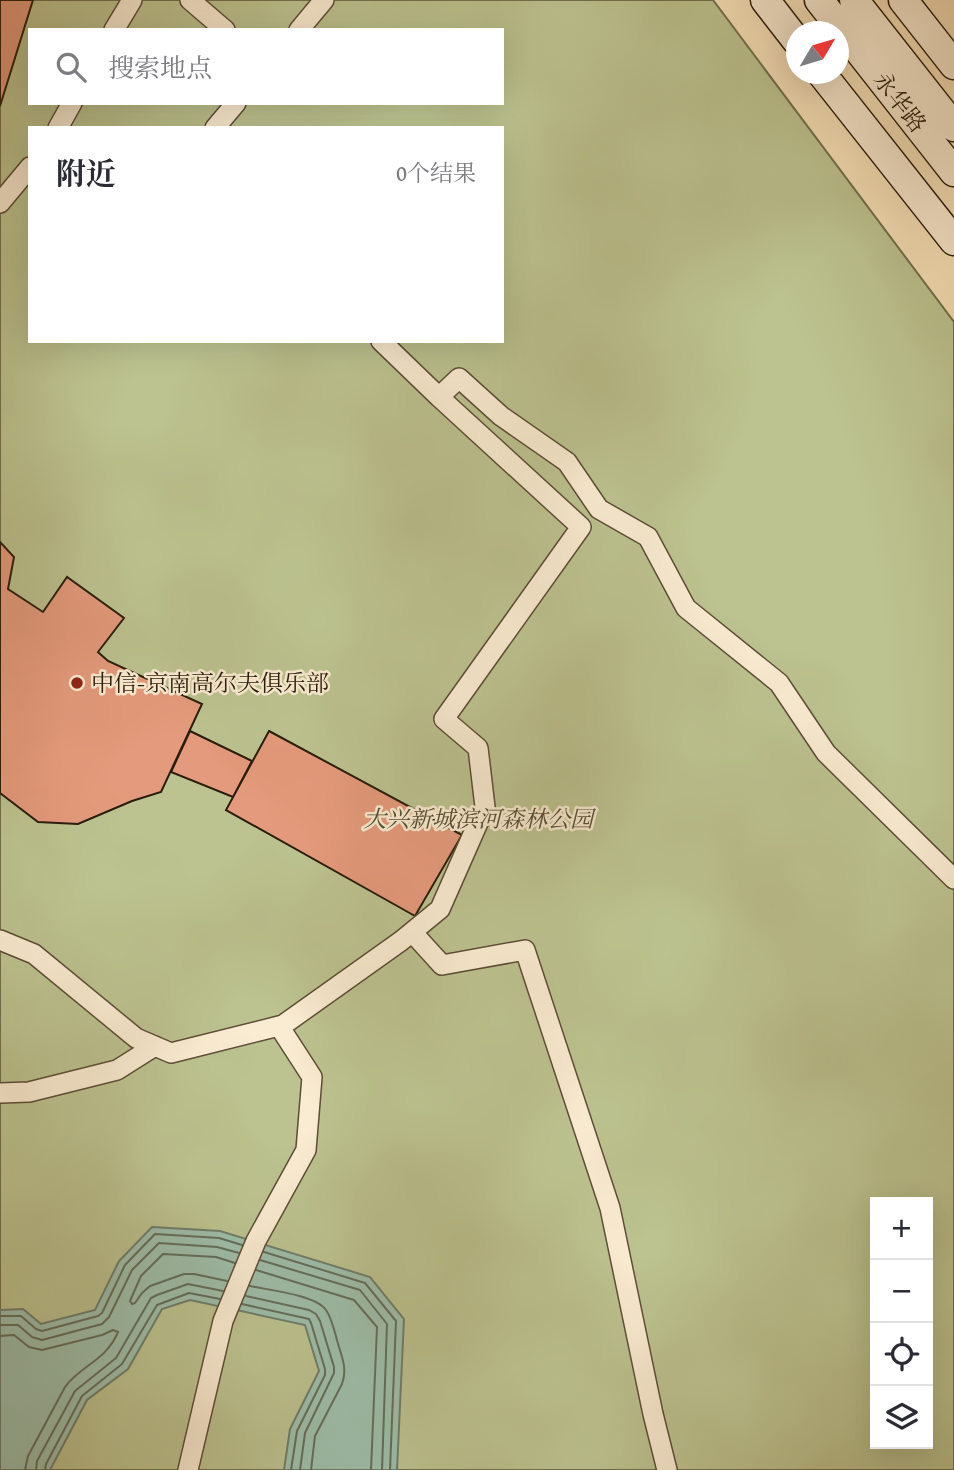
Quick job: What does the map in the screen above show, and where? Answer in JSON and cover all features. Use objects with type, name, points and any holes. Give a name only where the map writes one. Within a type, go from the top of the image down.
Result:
[{"type":"main road","points":[[765,0],[786,27]]},
{"type":"main road","name":"永华路","points":[[820,0],[954,172]]},
{"type":"main road","name":"永华路","points":[[854,0],[954,127]]},
{"type":"main road","points":[[903,0],[954,65]]},
{"type":"main road","points":[[830,84],[954,241]]},
{"type":"street","points":[[115,28],[132,0]]},
{"type":"street","points":[[190,0],[223,28]]},
{"type":"street","points":[[301,28],[324,0]]},
{"type":"street","points":[[59,126],[71,105]]},
{"type":"street","points":[[217,126],[234,105]]},
{"type":"street","points":[[0,203],[28,169]]},
{"type":"street","points":[[0,940],[34,954],[136,1038],[171,1053],[279,1026],[390,949],[440,909],[485,807],[478,748],[444,719],[581,527],[383,343]]},
{"type":"street","points":[[439,397],[459,378],[501,416],[567,462],[599,509],[648,537],[686,608],[779,682],[826,753],[954,879]]},
{"type":"street","points":[[412,932],[442,965],[525,950],[610,1208],[650,1402],[667,1470]]},
{"type":"street","points":[[188,1470],[223,1321],[256,1241],[306,1150],[313,1077],[279,1026]]},
{"type":"street","points":[[0,1093],[29,1092],[117,1070],[155,1046]]},
{"type":"green space","name":"大兴新城滨河森林公园","points":[[0,0],[713,0],[954,322],[954,1470],[0,1470]]},
{"type":"water","points":[[152,1227],[220,1231],[370,1277],[404,1319],[397,1470],[284,1470],[290,1429],[319,1371],[305,1325],[190,1300],[162,1309],[128,1369],[87,1400],[50,1470],[0,1470],[0,1310],[23,1309],[41,1324],[95,1310],[119,1261]]},
{"type":"building","points":[[0,0],[33,0],[0,106]]},
{"type":"building","name":"中信-京南高尔夫俱乐部","points":[[0,542],[14,557],[8,589],[43,612],[67,577],[124,618],[98,652],[108,661],[202,704],[161,792],[78,824],[38,822],[0,793]]},
{"type":"building","points":[[190,731],[252,761],[233,797],[171,772]]},
{"type":"building","points":[[269,731],[462,835],[415,916],[226,810]]},
{"type":"place","name":"中信-京南高尔夫俱乐部","points":[[77,683]]}]
